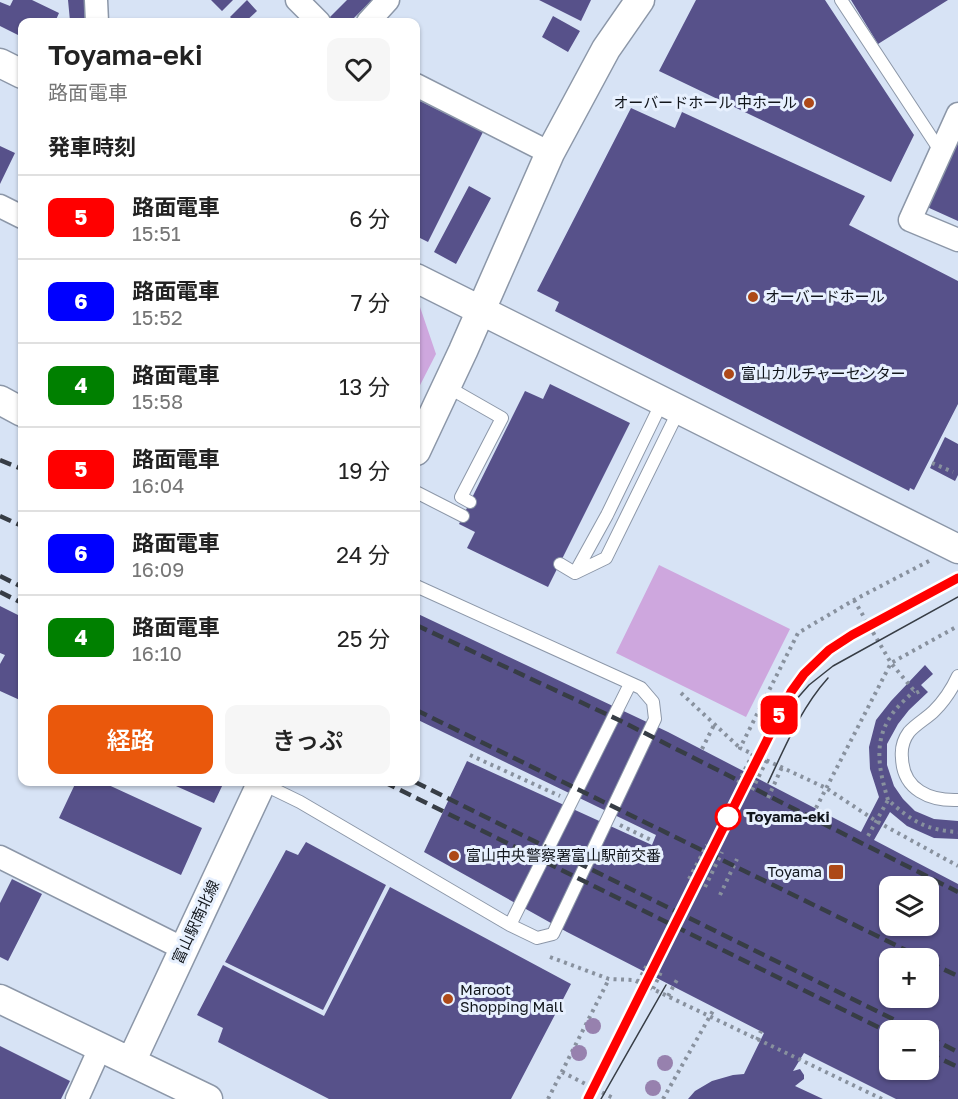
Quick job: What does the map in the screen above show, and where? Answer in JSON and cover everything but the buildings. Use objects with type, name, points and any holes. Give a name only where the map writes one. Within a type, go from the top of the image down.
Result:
[{"type":"street","points":[[96,0],[97,18]]},
{"type":"street","points":[[297,0],[315,18]]},
{"type":"street","points":[[372,18],[388,0]]},
{"type":"street","points":[[420,442],[550,153],[606,49],[640,0]]},
{"type":"street","points":[[0,63],[18,72]]},
{"type":"street","points":[[420,87],[550,153]]},
{"type":"street","points":[[958,114],[910,220],[958,240]]},
{"type":"street","points":[[0,206],[18,216]]},
{"type":"street","points":[[420,280],[670,406],[945,554]]},
{"type":"street","points":[[0,400],[18,409]]},
{"type":"street","name":"富山駅南北線","points":[[131,1062],[259,786]]},
{"type":"street","points":[[0,857],[184,949]]},
{"type":"street","points":[[0,999],[208,1099]]},
{"type":"street","points":[[78,1099],[100,1048]]},
{"type":"lane","points":[[841,0],[940,152]]},
{"type":"lane","points":[[446,386],[502,418],[461,497],[470,502]]},
{"type":"lane","points":[[575,573],[606,558],[670,406]]},
{"type":"lane","points":[[575,573],[670,406]]},
{"type":"lane","points":[[420,494],[463,516]]},
{"type":"lane","points":[[560,564],[575,573]]},
{"type":"lane","points":[[269,786],[510,925],[537,938],[553,934],[655,719],[653,702],[641,688],[420,588]]},
{"type":"lane","points":[[958,676],[951,691],[935,711],[909,732],[901,749],[902,768],[908,782],[921,793],[946,801],[958,800]]},
{"type":"lane","points":[[510,925],[630,684]]},
{"type":"path","points":[[932,464],[953,472]]},
{"type":"path","points":[[740,748],[798,633],[854,600],[945,554]]},
{"type":"path","points":[[854,600],[891,663],[916,693],[922,690]]},
{"type":"path","points":[[816,808],[891,663],[958,626]]},
{"type":"path","points":[[681,693],[740,748],[826,788],[876,821],[958,866]]},
{"type":"path","points":[[702,749],[714,725]]},
{"type":"path","points":[[738,783],[753,753]]},
{"type":"path","points":[[752,790],[767,760]]},
{"type":"path","points":[[768,798],[783,767]]},
{"type":"path","points":[[867,836],[888,800],[912,821],[940,831],[958,832]]},
{"type":"path","points":[[689,879],[707,845]]},
{"type":"path","points":[[705,887],[722,852]]},
{"type":"path","points":[[720,895],[737,859]]},
{"type":"path","points":[[550,957],[609,979],[634,980],[882,1099]]},
{"type":"path","points":[[638,982],[648,963]]},
{"type":"path","points":[[653,989],[662,970]]},
{"type":"path","points":[[668,996],[678,978]]},
{"type":"path","points":[[548,1099],[609,979]]},
{"type":"path","points":[[663,1099],[714,1008]]},
{"type":"path","points":[[757,1040],[761,1031]]},
{"type":"path","points":[[562,1072],[615,1099]]},
{"type":"shaded area","points":[[420,307],[436,354],[420,385]]},
{"type":"shaded area","points":[[659,565],[790,629],[746,717],[616,653]]},
{"type":"tram line","points":[[750,774],[774,721],[805,673],[837,645],[857,632],[958,578]]},
{"type":"tram line","name":"5","points":[[588,1099],[791,692],[804,674],[829,650],[852,635],[958,578]]},
{"type":"tram line","points":[[787,710],[809,685],[833,666],[958,597]]},
{"type":"tram line","points":[[768,783],[802,715],[828,678]]},
{"type":"tram line","points":[[588,1099],[649,976]]},
{"type":"tram line","points":[[601,1099],[666,985]]},
{"type":"railway","points":[[0,460],[18,467]]},
{"type":"railway","points":[[0,516],[18,524]]},
{"type":"railway","points":[[0,576],[18,585]]},
{"type":"railway","points":[[0,592],[18,601]]},
{"type":"railway","points":[[420,627],[621,721],[958,892]]},
{"type":"railway","points":[[420,712],[902,948]]},
{"type":"railway","points":[[420,784],[895,1020]]},
{"type":"railway","points":[[392,786],[879,1028]]},
{"type":"railway","points":[[939,967],[958,976]]},
{"type":"railway","points":[[939,1042],[958,1052]]},
{"type":"railway","points":[[939,1058],[958,1067]]},
{"type":"place","name":"オーバードホール 中ホール","points":[[809,103]]},
{"type":"place","name":"オーバードホール","points":[[753,297]]},
{"type":"place","name":"富山カルチャーセンター","points":[[729,374]]},
{"type":"place","name":"Toyama-eki","points":[[728,817]]},
{"type":"place","name":"富山中央警察署富山駅前交番","points":[[454,856]]},
{"type":"place","name":"Toyama","points":[[836,872]]},
{"type":"place","name":"Maroot Shopping Mall","points":[[448,999]]}]
